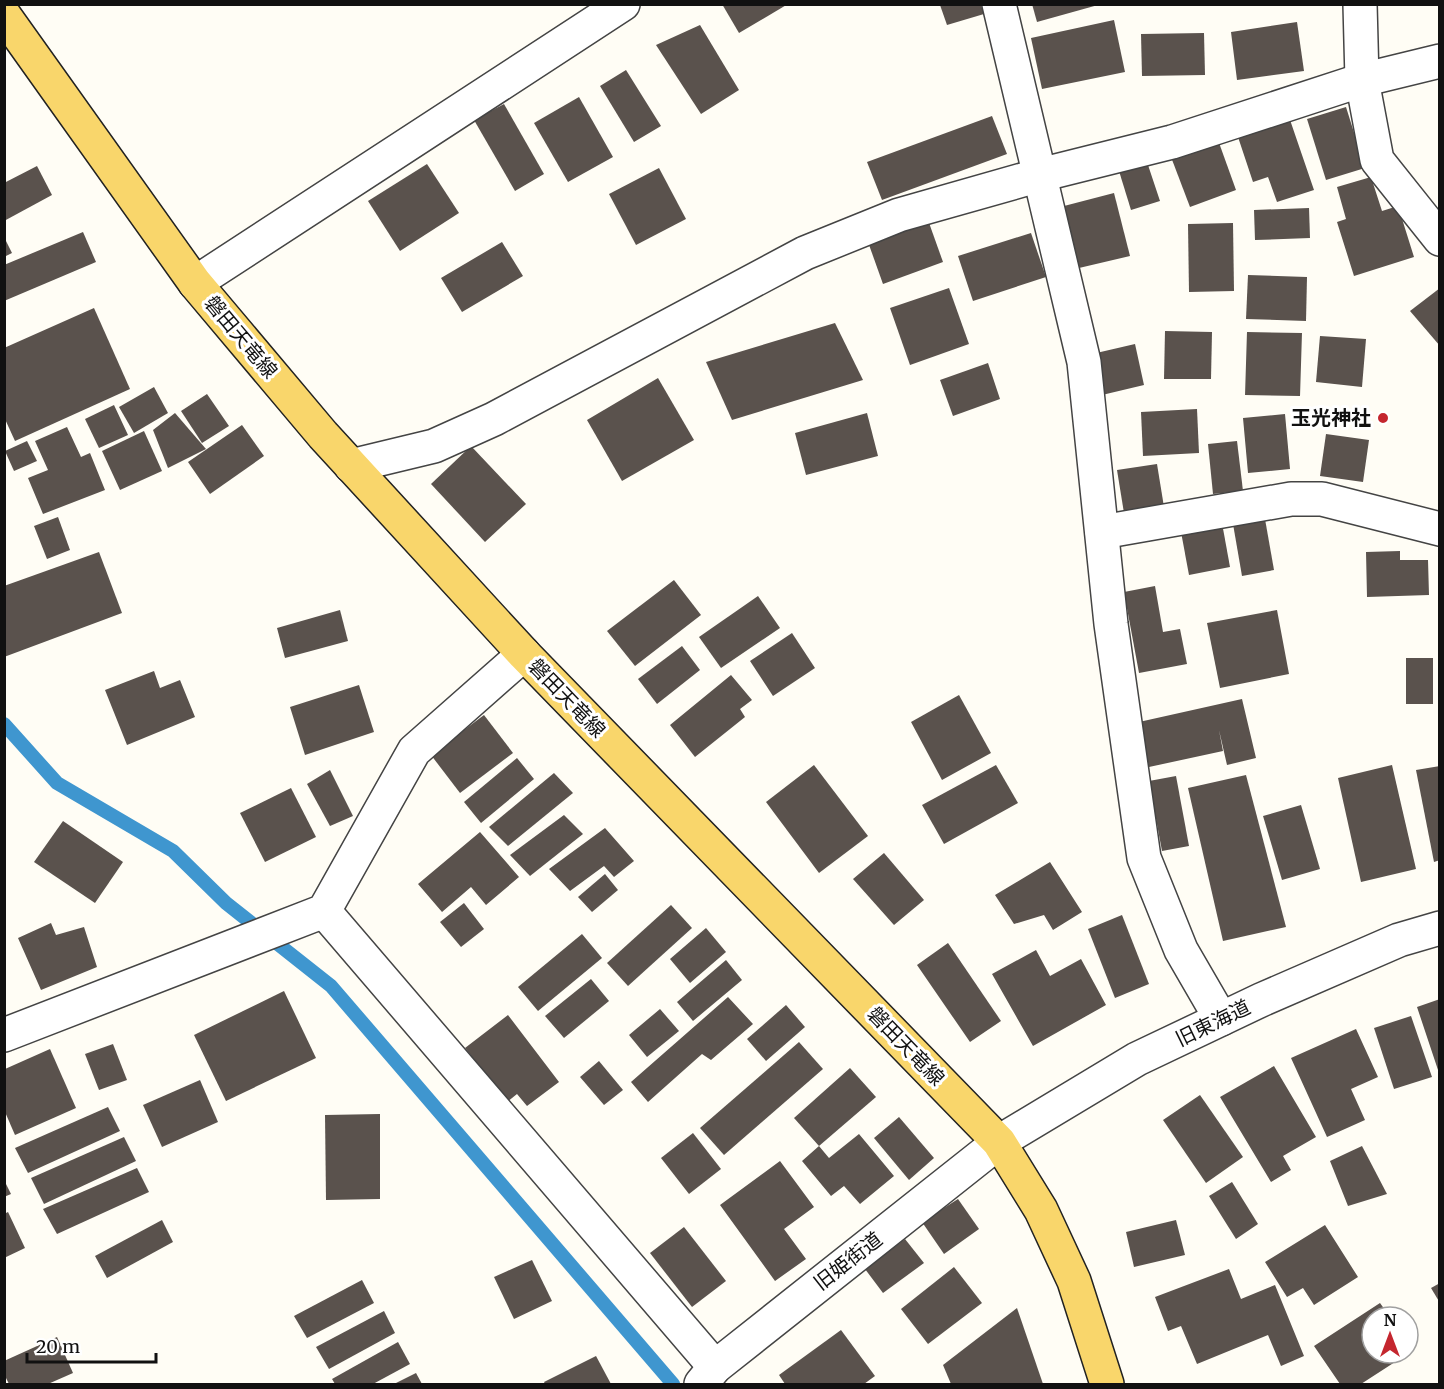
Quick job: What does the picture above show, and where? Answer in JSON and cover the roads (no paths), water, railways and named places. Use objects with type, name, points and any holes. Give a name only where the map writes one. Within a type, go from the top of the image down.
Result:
[{"type":"main road","name":"磐田天竜線","points":[[4,15],[195,283],[351,466],[524,654],[999,1142],[1041,1210],[1074,1281],[1107,1384]]},
{"type":"street","points":[[195,283],[623,4]]},
{"type":"street","points":[[999,4],[1084,362],[1111,624],[1144,858],[1181,950],[1221,1019]]},
{"type":"street","points":[[1360,4],[1362,80],[1377,160],[1440,239]]},
{"type":"street","points":[[351,466],[434,446],[494,419],[805,253],[899,215],[1040,174],[1172,142],[1362,80],[1440,61]]},
{"type":"street","points":[[1102,532],[1291,499],[1322,499],[1440,529]]},
{"type":"street","points":[[7,1027],[233,947],[324,911],[414,751],[524,654]]},
{"type":"street","points":[[324,911],[708,1376]]},
{"type":"street","name":"旧東海道","points":[[999,1142],[1137,1059],[1399,940],[1440,928]]},
{"type":"street","name":"旧姫街道","points":[[708,1376],[999,1142]]},
{"type":"waterway","points":[[4,724],[57,783],[173,851],[226,903],[331,986],[673,1384]]},
{"type":"place","name":"玉光神社","points":[[1383,418]]}]
